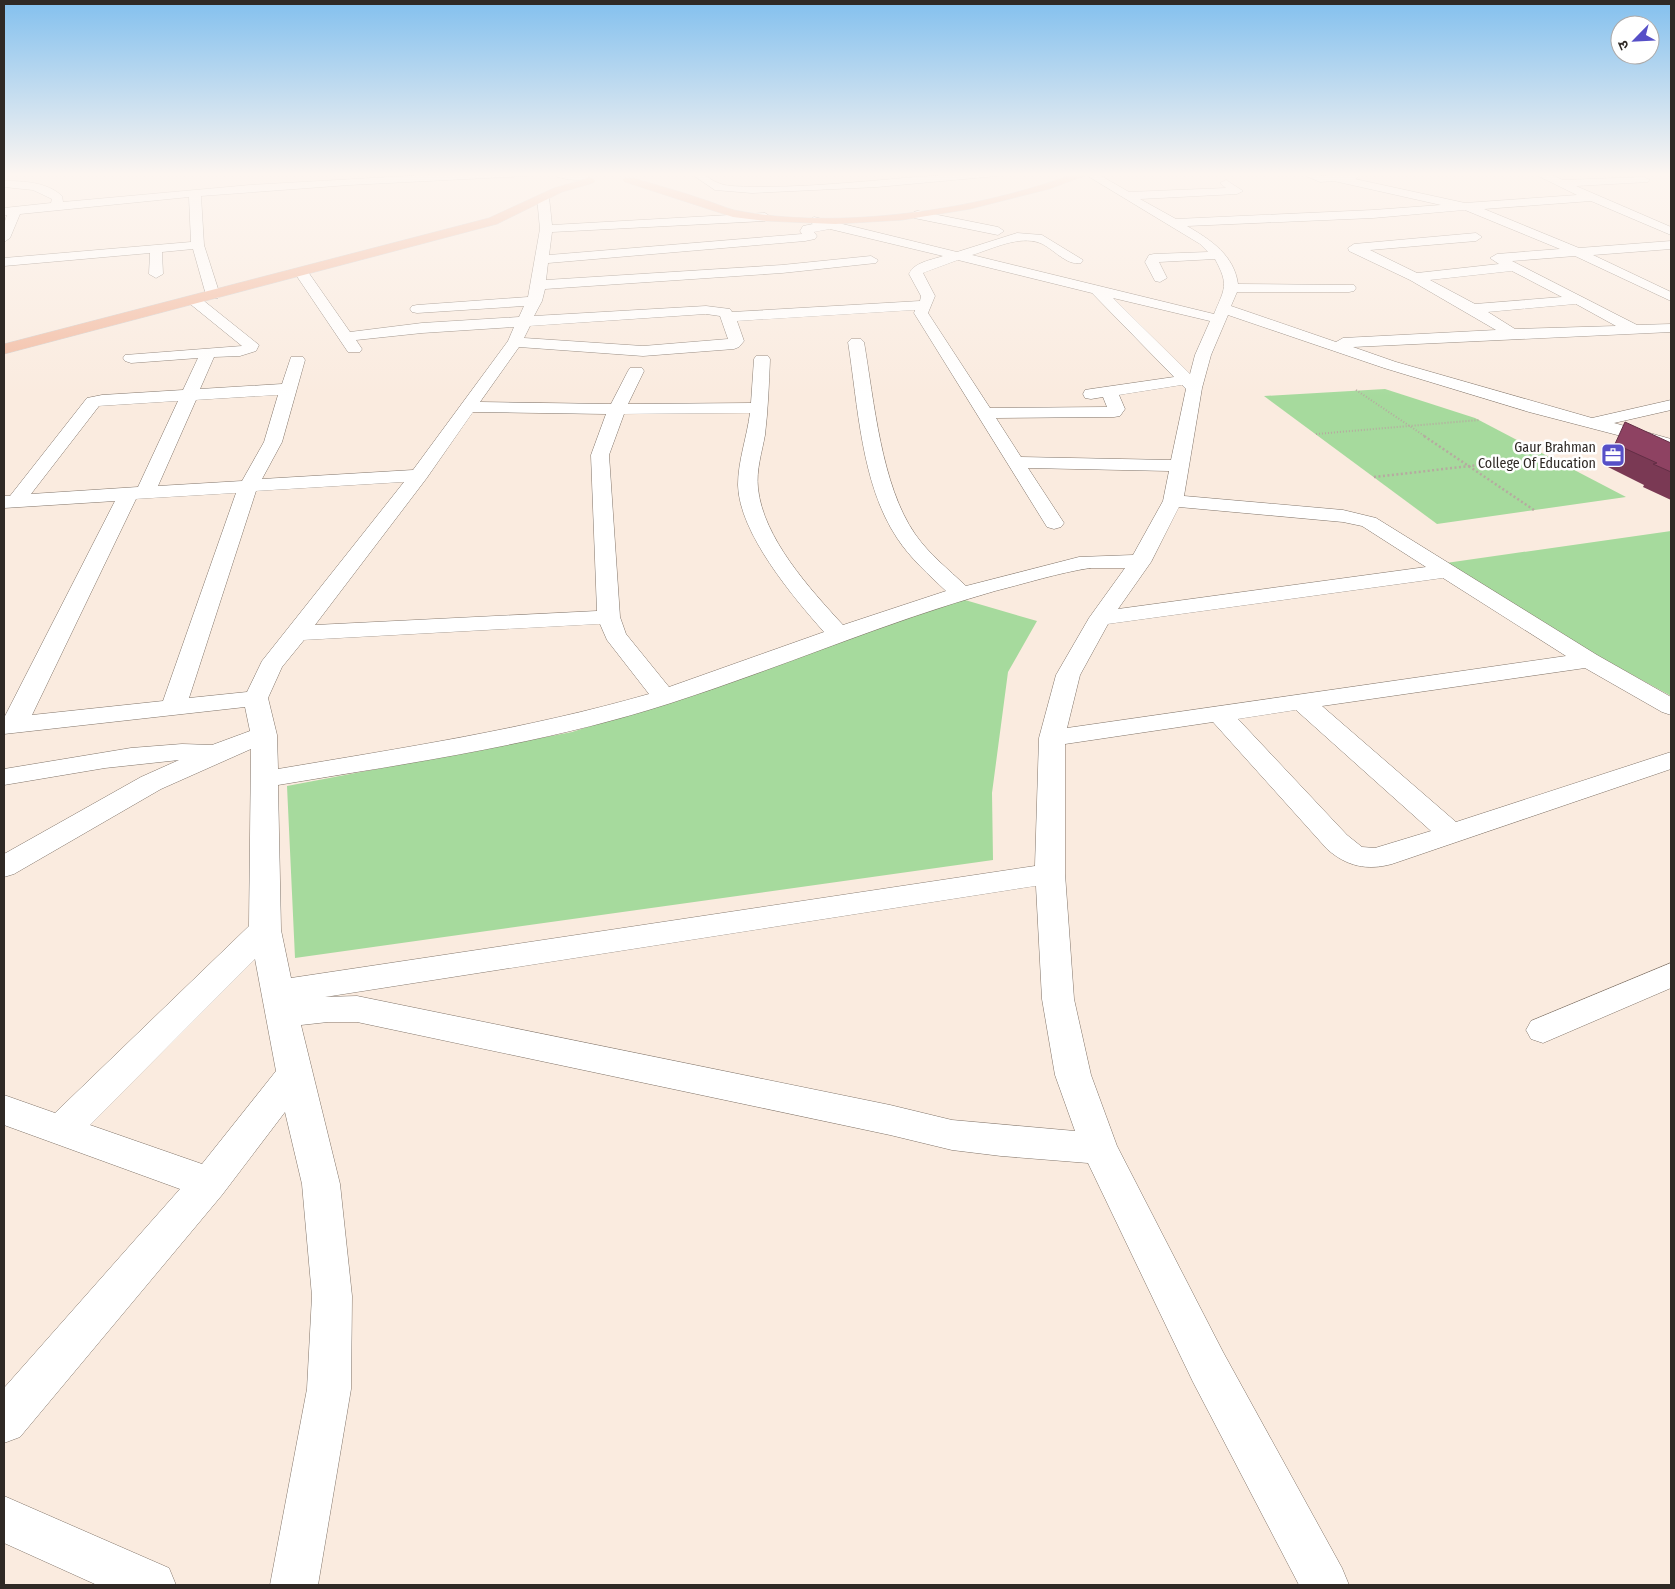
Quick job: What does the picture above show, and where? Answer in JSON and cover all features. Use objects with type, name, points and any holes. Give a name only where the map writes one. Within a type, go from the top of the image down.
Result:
[{"type":"highway","points":[[4,349],[395,247]]},
{"type":"street","points":[[4,262],[59,252],[175,247]]},
{"type":"street","points":[[199,247],[213,295]]},
{"type":"street","points":[[294,1585],[329,1389],[332,1296],[321,1184],[294,1074],[265,930],[266,779],[264,735],[256,698],[271,666],[470,407],[531,302],[542,247]]},
{"type":"street","points":[[301,272],[350,343],[531,302],[739,247]]},
{"type":"street","points":[[763,247],[782,269]]},
{"type":"street","points":[[921,247],[1098,291],[1224,305],[1390,365],[1535,408],[1671,444]]},
{"type":"street","points":[[984,247],[926,266],[917,271],[916,274],[928,296],[921,313],[1054,523]]},
{"type":"street","points":[[1055,247],[1076,260]]},
{"type":"street","points":[[1211,247],[1219,255],[1230,275],[1224,305],[1190,384],[1173,501],[1140,562],[1100,618],[1068,675],[1052,738],[1050,874],[1058,999],[1073,1075],[1099,1148],[1208,1367],[1325,1585]]},
{"type":"street","points":[[1364,247],[1354,248],[1415,277],[1473,309],[1512,334]]},
{"type":"street","points":[[1566,247],[1671,297]]},
{"type":"street","points":[[1635,330],[1497,258],[1637,247]]},
{"type":"street","points":[[156,249],[156,274]]},
{"type":"street","points":[[43,270],[59,252]]},
{"type":"street","points":[[1160,278],[1152,262],[1154,258],[1219,255]]},
{"type":"street","points":[[417,309],[531,302],[782,269],[871,260]]},
{"type":"street","points":[[1415,277],[1513,267]]},
{"type":"street","points":[[1224,305],[1349,288]]},
{"type":"street","points":[[1098,291],[1190,384]]},
{"type":"street","points":[[131,358],[249,349],[251,345],[194,300]]},
{"type":"street","points":[[1473,309],[1577,300]]},
{"type":"street","points":[[531,302],[714,310],[724,312],[728,317],[736,341],[728,344],[643,351],[531,302]]},
{"type":"street","points":[[728,317],[924,305]]},
{"type":"street","points":[[1331,344],[1671,328]]},
{"type":"street","points":[[856,342],[879,468],[888,500],[902,529],[919,552],[961,593]]},
{"type":"street","points":[[9,725],[189,395],[208,353]]},
{"type":"street","points":[[762,359],[759,408],[748,486],[752,510],[767,540],[807,599],[838,634]]},
{"type":"street","points":[[172,707],[247,488],[273,442],[297,360]]},
{"type":"street","points":[[636,371],[617,409],[600,455],[609,617],[615,635],[664,697]]},
{"type":"street","points":[[1072,394],[1190,384]]},
{"type":"street","points":[[8,504],[93,402],[289,389]]},
{"type":"street","points":[[984,413],[1114,412],[1116,409],[1109,392]]},
{"type":"street","points":[[1592,423],[1671,405]]},
{"type":"street","points":[[470,407],[759,408]]},
{"type":"street","points":[[1015,462],[1179,466]]},
{"type":"street","points":[[8,504],[419,475]]},
{"type":"street","points":[[1173,501],[1343,516],[1363,520],[1379,527],[1445,571],[1589,660],[1671,707]]},
{"type":"street","points":[[266,779],[516,736],[594,718],[664,697],[838,634],[961,593],[1072,565],[1110,561],[1140,562]]},
{"type":"street","points":[[1100,618],[1445,571]]},
{"type":"street","points":[[296,633],[609,617]]},
{"type":"street","points":[[1052,738],[1589,660]]},
{"type":"street","points":[[9,725],[256,698]]},
{"type":"street","points":[[1302,702],[1452,834]]},
{"type":"street","points":[[1219,713],[1348,852],[1362,859],[1382,857],[1671,760]]},
{"type":"street","points":[[4,866],[151,783],[217,753],[264,735]]},
{"type":"street","points":[[4,777],[157,753],[178,751],[217,753]]},
{"type":"street","points":[[279,1005],[1050,874]]},
{"type":"street","points":[[61,1130],[265,930]]},
{"type":"street","points":[[1543,1030],[1671,975]]},
{"type":"street","points":[[279,1005],[297,1013],[328,1008],[357,1009],[880,1118],[952,1135],[1001,1141],[1099,1148]]},
{"type":"street","points":[[4,1421],[209,1183],[294,1074]]},
{"type":"street","points":[[4,1110],[209,1183]]},
{"type":"street","points":[[4,1519],[152,1585]]},
{"type":"path","points":[[1356,390],[1534,510]]},
{"type":"path","points":[[1316,434],[1479,420]]},
{"type":"path","points":[[1374,477],[1549,457]]},
{"type":"green space","points":[[1385,389],[1475,418],[1626,497],[1437,524],[1264,396]]},
{"type":"green space","points":[[1671,531],[1671,696],[1576,644],[1446,563]]},
{"type":"green space","points":[[965,600],[1037,621],[1008,672],[992,793],[993,860],[295,958],[287,786],[572,732],[683,696],[918,612]]},
{"type":"building","points":[[1625,422],[1671,443],[1671,472],[1653,464],[1657,463],[1615,444]]},
{"type":"place","name":"Gaur Brahman College Of Education","points":[[1613,455]]}]
